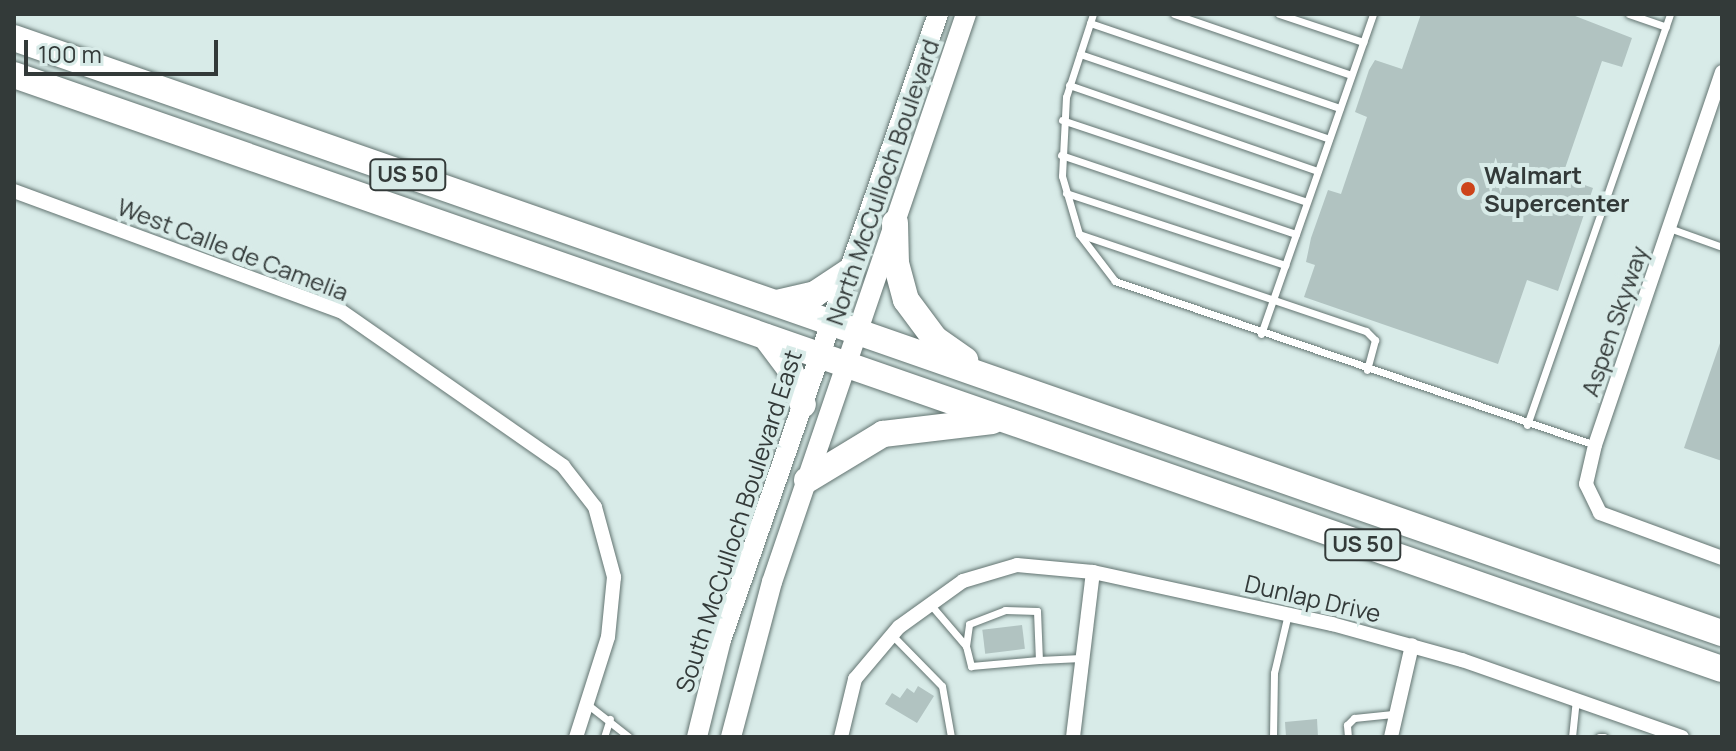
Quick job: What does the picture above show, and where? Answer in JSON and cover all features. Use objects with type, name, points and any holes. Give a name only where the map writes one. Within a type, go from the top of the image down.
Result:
[{"type":"highway","name":"US 50","points":[[14,38],[1722,633]]},
{"type":"highway","name":"US 50","points":[[14,75],[1722,669]]},
{"type":"highway","points":[[895,223],[898,277],[916,319],[948,350],[995,379]]},
{"type":"highway","points":[[777,303],[815,294],[850,271]]},
{"type":"highway","points":[[766,337],[789,367],[803,405]]},
{"type":"highway","points":[[807,480],[883,434],[1004,420]]},
{"type":"main road","name":"North McCulloch Boulevard","points":[[832,322],[938,14]]},
{"type":"main road","name":"North McCulloch Boulevard","points":[[846,366],[966,14]]},
{"type":"main road","name":"South McCulloch Boulevard East","points":[[697,737],[721,640],[832,322]]},
{"type":"main road","points":[[731,737],[755,639],[846,366]]},
{"type":"street","name":"Aspen Skyway","points":[[1722,72],[1595,445],[1588,495],[1600,513],[1613,520],[1722,558]]},
{"type":"street","name":"West Calle de Camelia","points":[[14,191],[272,282],[350,316],[545,451],[587,493],[603,525],[613,562],[613,607],[576,737]]},
{"type":"street","name":"Dunlap Drive","points":[[841,737],[850,688],[892,635],[929,602],[963,581],[1009,566],[1093,572],[1288,614],[1412,645],[1682,737]]},
{"type":"street","points":[[1073,737],[1093,572]]},
{"type":"street","points":[[1391,737],[1393,714],[1412,645]]},
{"type":"lane","points":[[1174,14],[1351,75]]},
{"type":"lane","points":[[1279,14],[1363,42]]},
{"type":"lane","points":[[1261,334],[1373,14]]},
{"type":"lane","points":[[1629,14],[1666,27]]},
{"type":"lane","points":[[1527,425],[1670,14]]},
{"type":"lane","points":[[1340,108],[1091,18],[1069,85],[1062,120],[1061,155],[1066,193],[1079,234],[1115,281],[1527,425],[1595,445]]},
{"type":"lane","points":[[1080,54],[1329,139]]},
{"type":"lane","points":[[1069,85],[1318,171]]},
{"type":"lane","points":[[1062,120],[1307,202]]},
{"type":"lane","points":[[1061,155],[1296,234]]},
{"type":"lane","points":[[1066,193],[1285,265]]},
{"type":"lane","points":[[1669,228],[1722,247]]},
{"type":"lane","points":[[1079,234],[1273,298],[1372,335],[1375,340],[1367,370]]},
{"type":"lane","points":[[929,602],[966,646]]},
{"type":"lane","points":[[1039,660],[1037,611],[1005,610],[969,624],[966,646],[971,666],[1081,658]]},
{"type":"lane","points":[[1273,737],[1274,673],[1288,614]]},
{"type":"lane","points":[[892,635],[942,686],[951,737]]},
{"type":"lane","points":[[1572,737],[1576,700]]},
{"type":"lane","points":[[587,704],[610,719],[629,737]]},
{"type":"lane","points":[[1348,737],[1347,725],[1354,718],[1393,714]]},
{"type":"lane","points":[[604,737],[610,719]]},
{"type":"building","name":"Walmart Supercenter","points":[[1421,14],[1570,14],[1632,38],[1622,67],[1602,61],[1562,177],[1593,188],[1558,291],[1527,280],[1498,364],[1304,297],[1315,265],[1306,262],[1311,238],[1328,190],[1341,194],[1367,117],[1355,112],[1369,70],[1375,60],[1402,69]]},
{"type":"building","points":[[1722,343],[1722,461],[1684,448]]},
{"type":"building","points":[[1022,625],[1025,649],[985,654],[982,630]]},
{"type":"building","points":[[918,686],[934,696],[917,723],[885,704],[892,693],[900,698],[907,688],[914,693]]},
{"type":"building","points":[[1317,719],[1318,737],[1286,737],[1285,722]]},
{"type":"place","name":"Walmart Supercenter","points":[[1468,189]]}]
